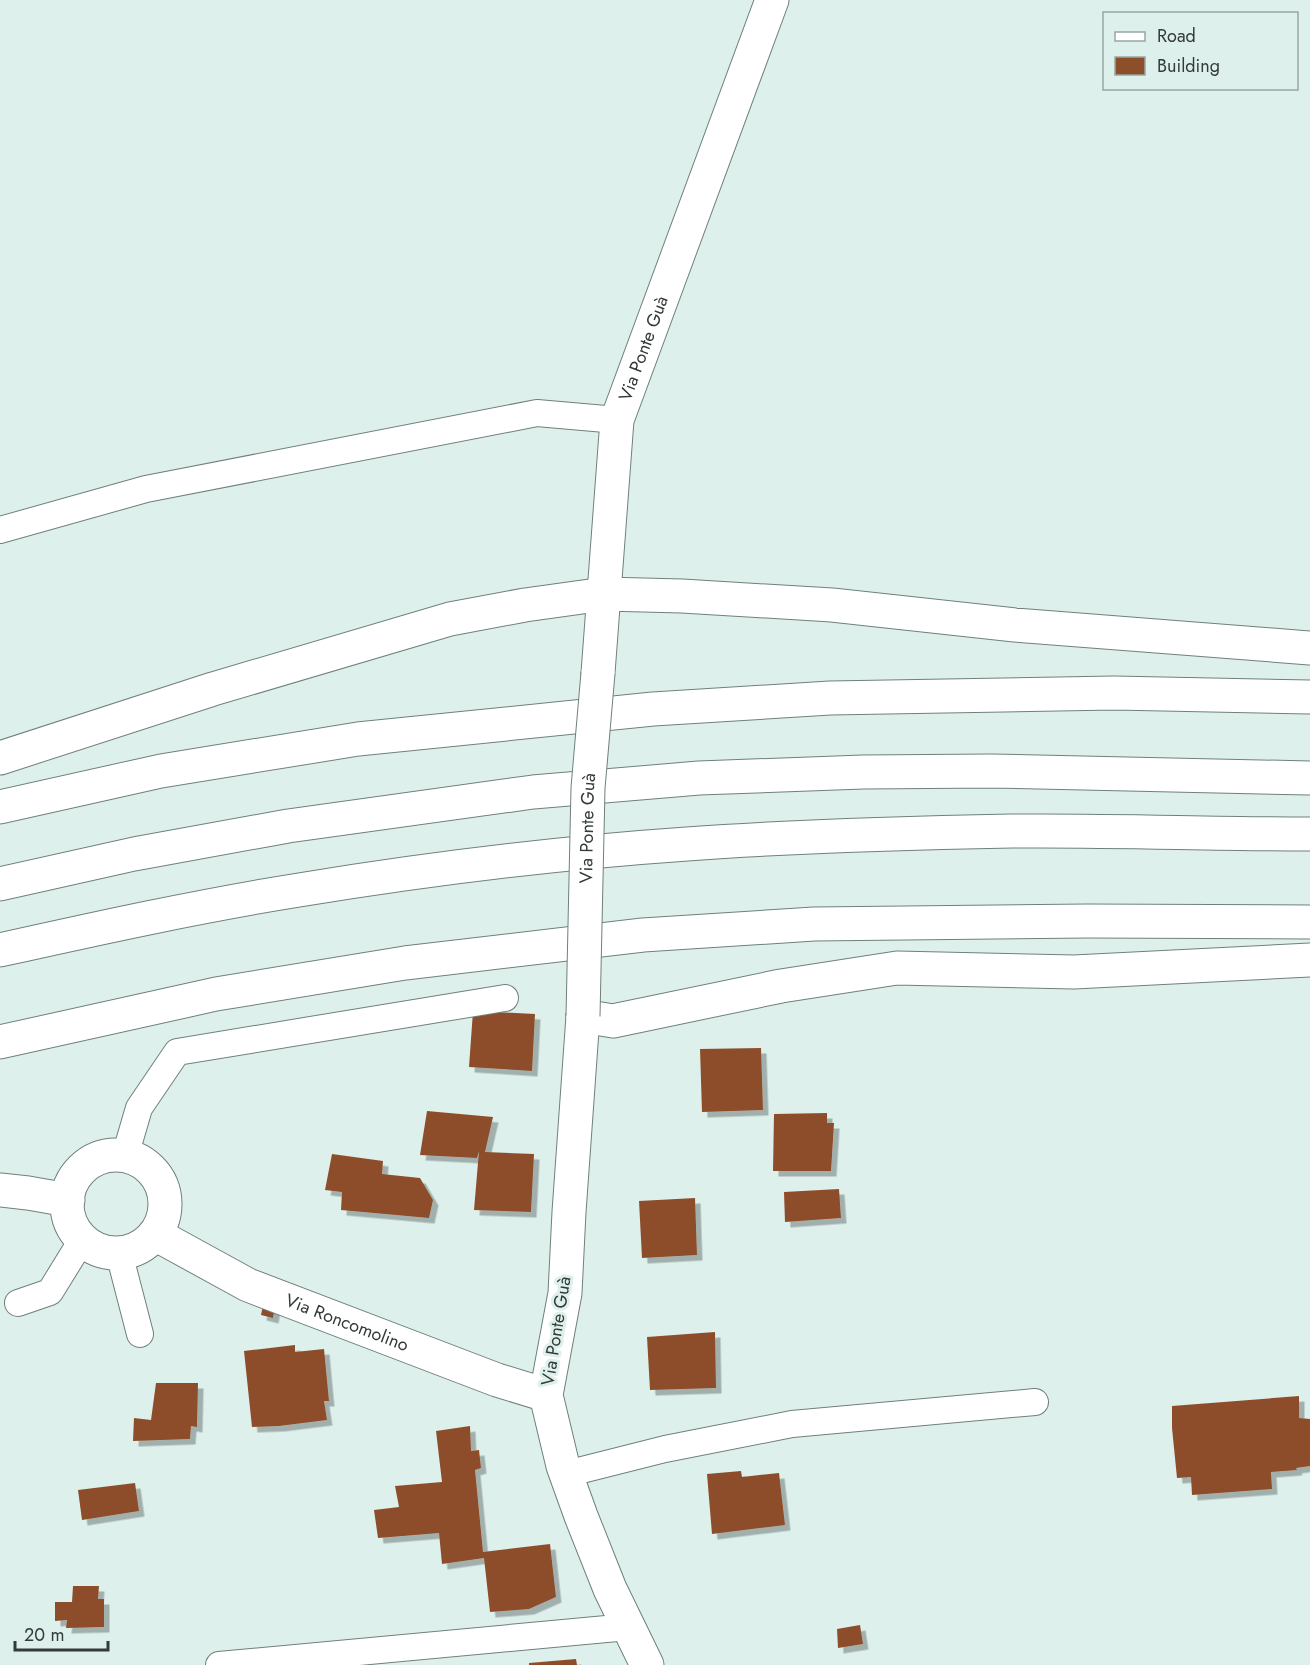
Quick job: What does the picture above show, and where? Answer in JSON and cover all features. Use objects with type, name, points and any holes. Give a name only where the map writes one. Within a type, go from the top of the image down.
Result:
[{"type":"main road","name":"Via Ponte Guà","points":[[647,1665],[610,1589],[566,1474],[546,1395],[565,1293],[583,1016],[588,788],[617,420],[772,0]]},
{"type":"main road","points":[[0,758],[213,689],[450,619],[525,605],[604,594],[832,605],[1014,625],[1310,648]]},
{"type":"main road","points":[[0,807],[161,771],[358,739],[653,709],[830,698],[1114,693],[1310,697]]},
{"type":"main road","points":[[0,884],[134,854],[288,826],[533,792],[699,778],[863,772],[991,771],[1310,778]]},
{"type":"main road","points":[[0,950],[309,888],[465,865],[689,843],[1014,831],[1310,834]]},
{"type":"main road","points":[[0,1042],[216,994],[405,963],[643,935],[814,924],[1087,921],[1310,922]]},
{"type":"main road","points":[[583,1016],[613,1021],[781,986],[897,968],[1074,972],[1310,960]]},
{"type":"main road","points":[[109,1156],[125,1156],[140,1161],[153,1172],[162,1186],[165,1203],[163,1220],[155,1234],[133,1251],[106,1252],[82,1240],[70,1222],[68,1200],[72,1184],[80,1171],[93,1161],[109,1156]]},
{"type":"main road","points":[[0,1190],[68,1200]]},
{"type":"main road","name":"Via Roncomolino","points":[[155,1234],[248,1285],[497,1380],[546,1395]]},
{"type":"street","points":[[0,530],[146,489],[537,413],[617,420]]},
{"type":"street","points":[[125,1156],[139,1108],[177,1052],[505,998]]},
{"type":"street","points":[[18,1303],[50,1292],[82,1240]]},
{"type":"street","points":[[119,1253],[140,1334]]},
{"type":"street","points":[[566,1474],[665,1449],[792,1424],[1035,1402]]},
{"type":"street","points":[[219,1665],[628,1628]]},
{"type":"building","points":[[473,1011],[535,1014],[532,1071],[469,1067]]},
{"type":"building","points":[[761,1048],[763,1110],[702,1112],[700,1049]]},
{"type":"building","points":[[427,1111],[493,1117],[485,1152],[534,1154],[531,1212],[474,1210],[479,1151],[477,1158],[420,1155]]},
{"type":"building","points":[[827,1113],[827,1123],[834,1123],[831,1171],[773,1171],[774,1114]]},
{"type":"building","points":[[332,1154],[383,1161],[382,1174],[420,1178],[433,1200],[429,1218],[341,1210],[342,1192],[325,1190]]},
{"type":"building","points":[[839,1189],[841,1218],[785,1222],[784,1192]]},
{"type":"building","points":[[695,1198],[697,1255],[642,1258],[639,1201]]},
{"type":"building","points":[[263,1305],[275,1306],[273,1318],[261,1315]]},
{"type":"building","points":[[715,1332],[716,1388],[650,1390],[647,1337]]},
{"type":"building","points":[[295,1345],[295,1352],[324,1349],[329,1401],[324,1401],[327,1420],[252,1427],[244,1351]]},
{"type":"building","points":[[156,1383],[198,1383],[197,1427],[191,1426],[190,1439],[133,1441],[134,1418],[151,1420]]},
{"type":"building","points":[[1299,1396],[1299,1418],[1310,1419],[1310,1466],[1296,1468],[1297,1470],[1271,1472],[1272,1489],[1192,1495],[1191,1477],[1177,1478],[1172,1406]]},
{"type":"building","points":[[470,1426],[471,1451],[479,1450],[481,1468],[475,1470],[483,1552],[550,1544],[556,1597],[529,1609],[490,1612],[484,1558],[442,1564],[439,1533],[378,1538],[374,1510],[399,1507],[395,1486],[442,1482],[436,1431]]},
{"type":"building","points":[[741,1471],[742,1477],[779,1473],[785,1525],[712,1534],[707,1474]]},
{"type":"building","points":[[135,1483],[139,1511],[82,1520],[78,1490]]},
{"type":"building","points":[[73,1586],[99,1586],[98,1599],[104,1599],[104,1627],[66,1628],[67,1620],[55,1621],[55,1602],[72,1602]]},
{"type":"building","points":[[860,1625],[863,1644],[838,1648],[837,1629]]},
{"type":"building","points":[[576,1659],[577,1665],[529,1665],[529,1663]]}]
